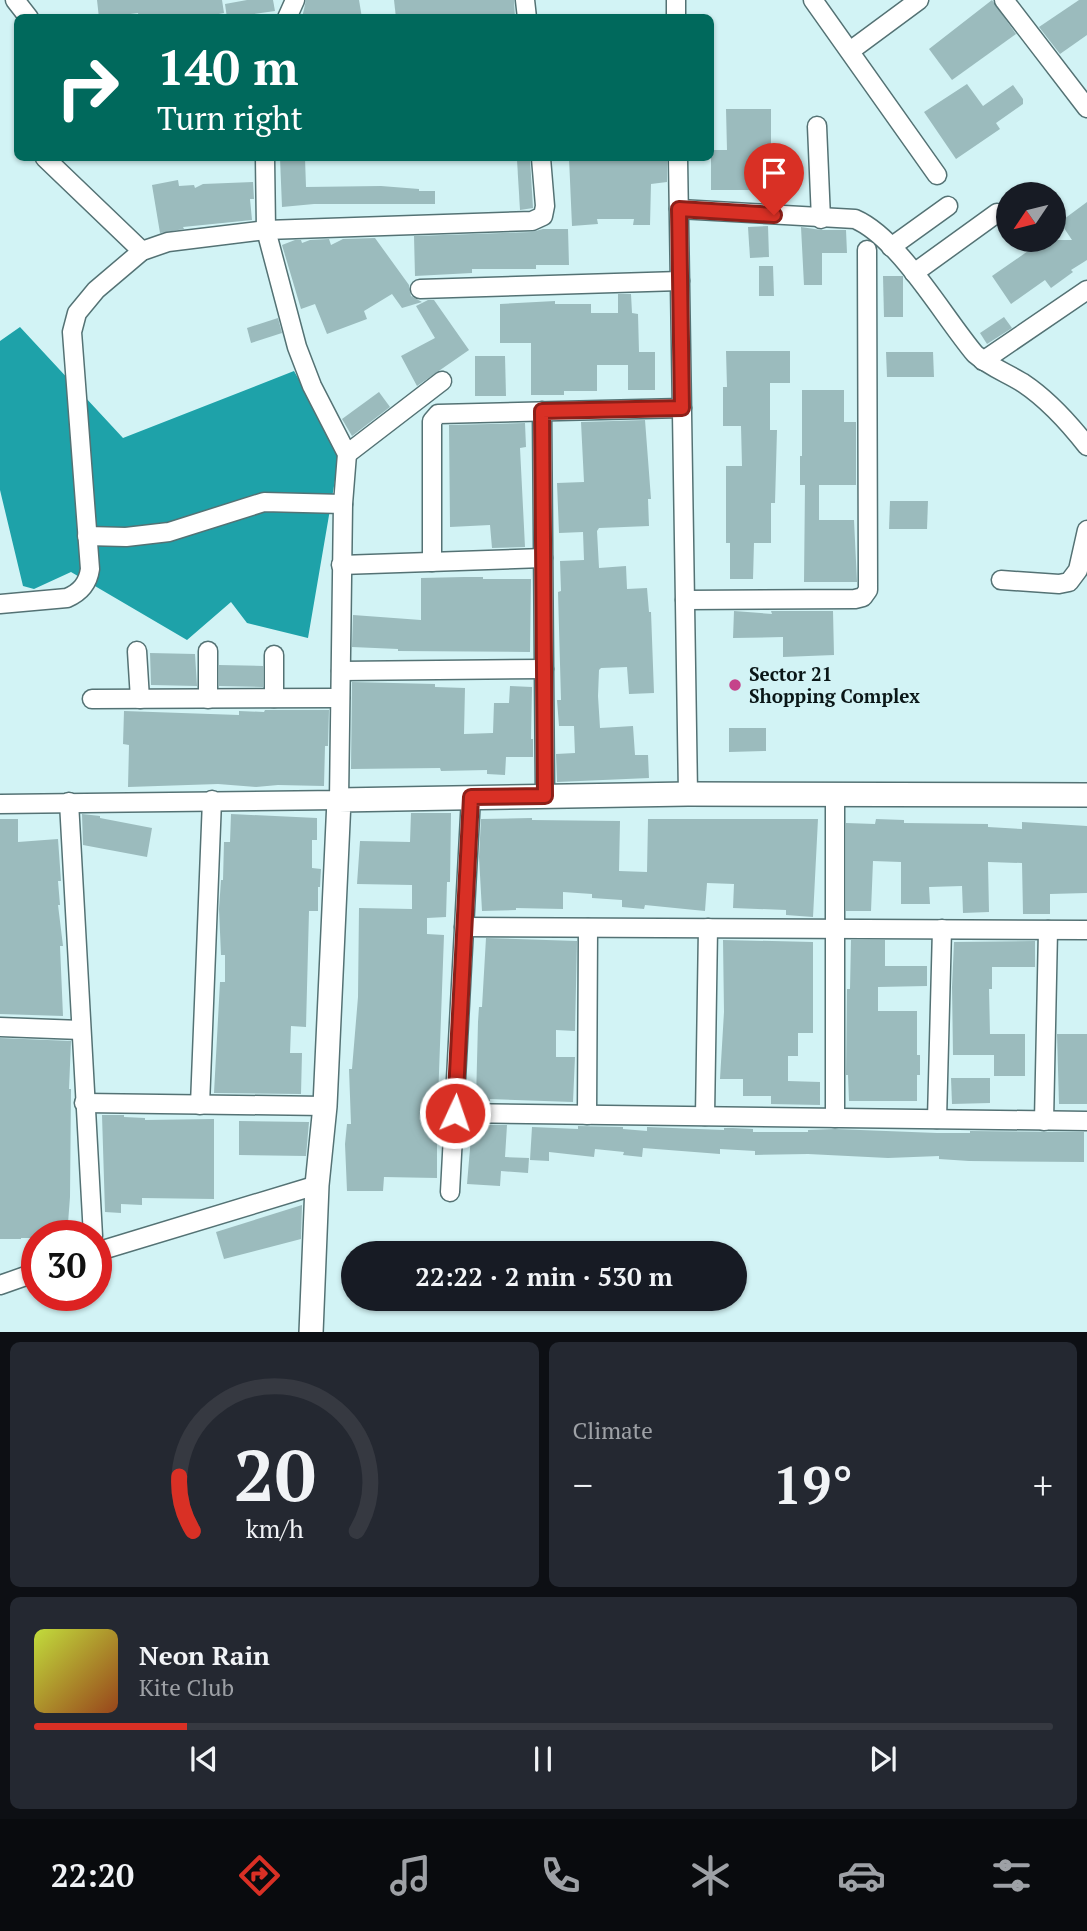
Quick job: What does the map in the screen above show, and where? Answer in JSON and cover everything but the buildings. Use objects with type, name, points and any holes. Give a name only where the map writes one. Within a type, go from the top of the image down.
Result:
[{"type":"street","points":[[15,0],[26,14]]},
{"type":"street","points":[[813,0],[937,175]]},
{"type":"street","points":[[850,51],[919,0]]},
{"type":"street","points":[[1004,0],[1087,108]]},
{"type":"street","points":[[817,126],[821,219]]},
{"type":"street","points":[[48,161],[142,251]]},
{"type":"street","points":[[265,161],[266,230],[297,347],[312,386],[347,454],[341,565],[339,800],[325,1106],[317,1185],[311,1332]]},
{"type":"street","points":[[0,604],[67,598],[75,594],[88,579],[90,569],[73,320],[89,297],[142,251],[168,242],[266,230],[532,221],[542,216],[545,206],[541,161]]},
{"type":"street","points":[[678,161],[688,794]]},
{"type":"street","points":[[891,247],[948,206]]},
{"type":"street","points":[[679,209],[855,219],[874,229],[914,273],[983,361],[1032,391],[1064,419],[1087,446]]},
{"type":"street","points":[[914,273],[996,214]]},
{"type":"street","points":[[685,600],[855,599],[863,597],[869,590],[867,250]]},
{"type":"street","points":[[420,289],[680,281]]},
{"type":"street","points":[[983,361],[1087,290]]},
{"type":"street","points":[[347,454],[442,381]]},
{"type":"street","points":[[415,402],[433,417]]},
{"type":"street","points":[[433,417],[442,413],[682,408]]},
{"type":"street","points":[[542,411],[545,796]]},
{"type":"street","points":[[432,562],[433,417]]},
{"type":"street","points":[[87,536],[126,537],[169,532],[264,502],[343,504]]},
{"type":"street","points":[[1001,580],[1059,584],[1069,582],[1078,570],[1087,530]]},
{"type":"street","points":[[341,565],[543,558]]},
{"type":"street","points":[[137,651],[139,699]]},
{"type":"street","points":[[208,651],[208,699]]},
{"type":"street","points":[[274,656],[274,698]]},
{"type":"street","points":[[341,671],[544,669]]},
{"type":"street","points":[[92,699],[340,698]]},
{"type":"street","points":[[0,804],[688,794],[1087,794]]},
{"type":"street","points":[[835,794],[835,1118]]},
{"type":"street","points":[[450,1192],[471,797]]},
{"type":"street","points":[[200,1105],[212,800]]},
{"type":"street","points":[[69,802],[92,1220]]},
{"type":"street","points":[[464,927],[1087,930]]},
{"type":"street","points":[[587,1115],[589,928]]},
{"type":"street","points":[[705,1116],[708,928]]},
{"type":"street","points":[[937,1119],[942,929]]},
{"type":"street","points":[[1044,1121],[1048,930]]},
{"type":"street","points":[[0,1027],[81,1030]]},
{"type":"street","points":[[84,1103],[325,1106]]},
{"type":"street","points":[[455,1113],[1087,1121]]},
{"type":"street","points":[[112,1247],[317,1185]]},
{"type":"street","points":[[0,1285],[21,1278]]},
{"type":"water","points":[[20,327],[123,438],[294,371],[340,451],[308,638],[247,623],[231,602],[187,640],[71,572],[34,589],[23,586],[0,490],[0,341]]},
{"type":"place","name":"Sector 21 Shopping Complex","points":[[735,685]]},
{"type":"route","points":[[455,1113],[471,797],[545,796],[542,411],[682,408],[679,209],[774,215]]}]
